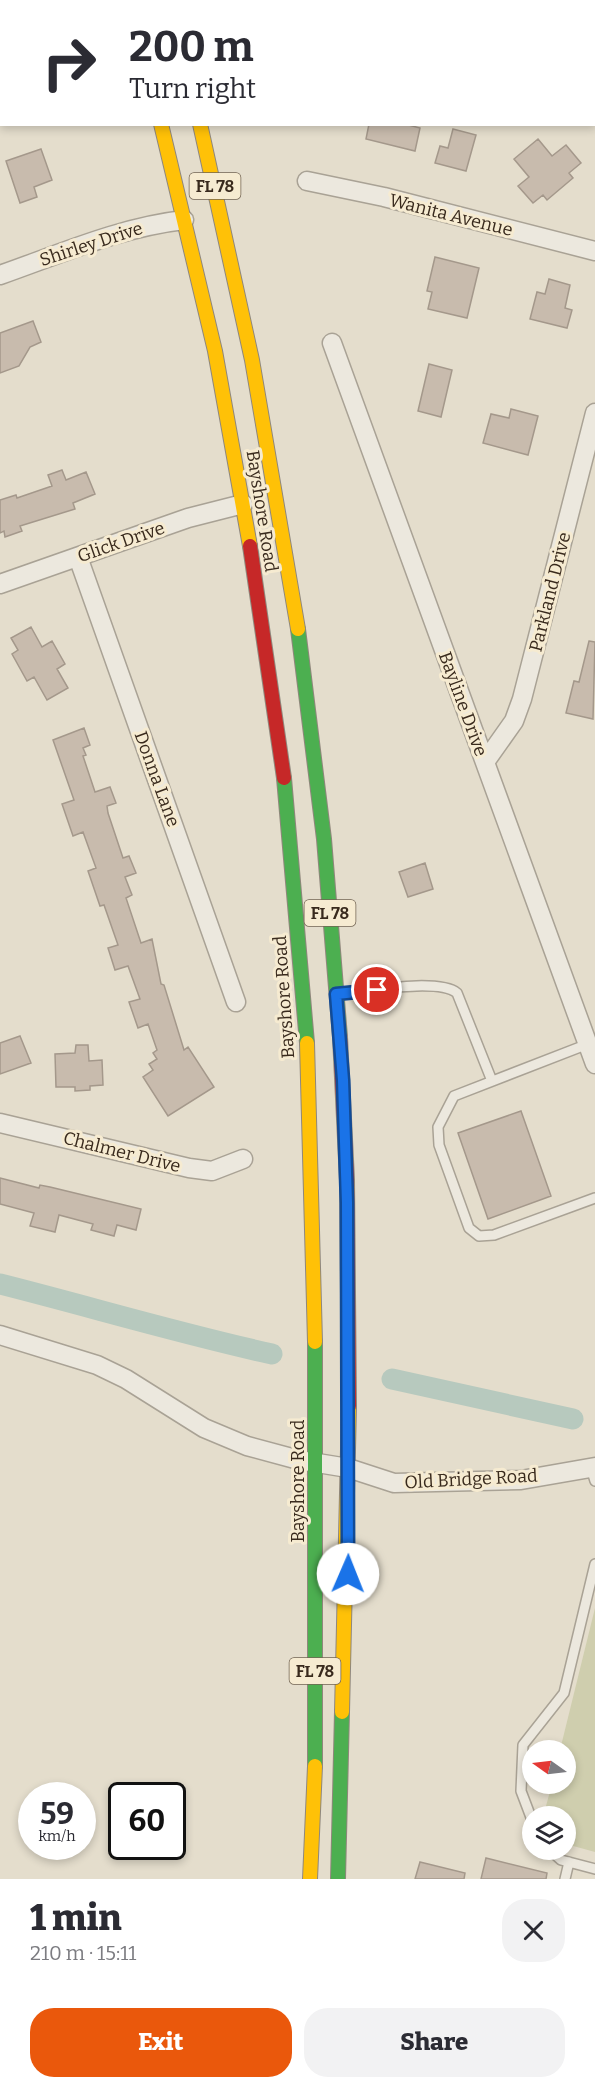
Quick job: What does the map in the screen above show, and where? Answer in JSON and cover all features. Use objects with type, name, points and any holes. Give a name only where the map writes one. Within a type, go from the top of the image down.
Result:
[{"type":"main road","name":"Bayshore Road","points":[[162,126],[196,223],[215,351],[243,504],[283,762],[307,1037],[315,1302],[316,1463],[316,1737],[310,1879]]},
{"type":"main road","name":"Bayshore Road","points":[[200,126],[230,248],[277,490],[312,728],[343,1080],[347,1203],[348,1551],[338,1879]]},
{"type":"main road","points":[[196,223],[230,248]]},
{"type":"street","name":"Wanita Avenue","points":[[307,182],[384,198],[595,251]]},
{"type":"street","name":"Shirley Drive","points":[[0,274],[108,237],[162,222],[196,223]]},
{"type":"street","name":"Bayline Drive","points":[[332,343],[595,1064]]},
{"type":"street","name":"Parkland Drive","points":[[484,762],[514,721],[522,699],[595,413]]},
{"type":"street","name":"Glick Drive","points":[[0,584],[188,518],[243,504]]},
{"type":"street","name":"Donna Lane","points":[[78,557],[236,1002]]},
{"type":"street","name":"Chalmer Drive","points":[[0,1123],[189,1168],[212,1171],[243,1159]]},
{"type":"street","name":"Old Bridge Road","points":[[0,1335],[98,1365],[126,1379],[204,1428],[247,1446],[316,1463],[348,1468],[394,1483],[521,1480],[594,1472]]},
{"type":"lane","points":[[336,994],[430,985],[448,986],[457,993],[492,1081]]},
{"type":"lane","points":[[588,1044],[453,1096],[438,1127],[439,1145],[469,1228],[479,1236],[494,1235],[595,1198]]},
{"type":"lane","points":[[527,1806],[521,1791],[523,1745],[564,1693],[595,1564]]},
{"type":"lane","points":[[561,1860],[595,1869]]},
{"type":"lane","points":[[565,1879],[569,1862]]},
{"type":"green space","points":[[595,1608],[595,1852],[576,1847],[576,1806],[546,1806],[549,1794],[576,1794],[576,1740],[562,1740]]},
{"type":"building","points":[[369,126],[420,128],[415,151],[366,139]]},
{"type":"building","points":[[453,129],[476,135],[466,171],[435,163],[440,146],[448,148]]},
{"type":"building","points":[[538,139],[552,156],[566,145],[581,163],[569,173],[573,178],[547,200],[543,195],[533,203],[518,186],[529,177],[514,159]]},
{"type":"building","points":[[41,149],[52,180],[34,187],[37,197],[20,203],[6,161]]},
{"type":"building","points":[[435,257],[479,268],[467,318],[428,309],[432,292],[427,291]]},
{"type":"building","points":[[549,279],[570,285],[565,308],[572,310],[567,328],[530,319],[537,292],[545,294]]},
{"type":"building","points":[[33,321],[41,342],[30,347],[19,366],[0,373],[0,333]]},
{"type":"building","points":[[429,364],[452,370],[441,417],[418,411]]},
{"type":"building","points":[[511,409],[538,416],[528,455],[483,443],[491,414],[509,418]]},
{"type":"building","points":[[62,470],[66,480],[86,472],[95,494],[73,503],[75,509],[20,526],[22,531],[5,537],[4,531],[0,533],[0,500],[16,495],[17,498],[52,486],[48,475]]},
{"type":"building","points":[[31,627],[42,647],[52,641],[65,664],[57,669],[68,688],[47,700],[34,677],[27,681],[12,654],[18,650],[11,638]]},
{"type":"building","points":[[589,641],[595,642],[593,719],[566,713],[574,681],[579,682]]},
{"type":"building","points":[[84,728],[90,745],[83,748],[86,755],[83,756],[95,792],[110,787],[116,803],[107,806],[108,813],[123,858],[129,856],[136,873],[125,877],[132,895],[126,898],[141,943],[152,939],[161,984],[164,985],[184,1050],[188,1047],[214,1087],[168,1116],[143,1077],[153,1070],[149,1064],[157,1059],[153,1053],[157,1050],[148,1024],[138,1028],[129,1002],[140,999],[128,966],[115,970],[108,948],[118,945],[104,905],[100,906],[88,871],[96,868],[83,832],[73,836],[62,804],[74,800],[53,740]]},
{"type":"building","points":[[425,863],[433,889],[408,897],[399,872]]},
{"type":"building","points":[[20,1036],[31,1063],[0,1074],[0,1043]]},
{"type":"building","points":[[76,1045],[88,1045],[89,1061],[102,1060],[103,1085],[90,1086],[90,1090],[75,1091],[75,1087],[56,1087],[55,1054],[75,1053]]},
{"type":"building","points":[[521,1111],[551,1196],[488,1219],[458,1133]]},
{"type":"building","points":[[0,1178],[39,1188],[40,1185],[50,1187],[141,1209],[136,1230],[117,1225],[114,1236],[91,1230],[93,1224],[59,1215],[55,1232],[30,1226],[34,1213],[0,1204]]},
{"type":"building","points":[[486,1858],[547,1873],[546,1879],[481,1879]]},
{"type":"building","points":[[420,1862],[465,1873],[464,1879],[415,1879]]},
{"type":"waterway","points":[[0,1284],[272,1354]]},
{"type":"waterway","points":[[392,1379],[573,1419]]},
{"type":"traffic: fast","points":[[298,629],[324,839],[340,1037]]},
{"type":"traffic: fast","points":[[284,778],[307,1043]]},
{"type":"traffic: fast","points":[[315,1342],[315,1766]]},
{"type":"traffic: fast","points":[[338,1879],[342,1712]]},
{"type":"traffic: slow","points":[[161,126],[215,351],[250,546]]},
{"type":"traffic: slow","points":[[200,126],[252,360],[298,629]]},
{"type":"traffic: slow","points":[[307,1043],[315,1342]]},
{"type":"traffic: slow","points":[[342,1712],[349,1406]]},
{"type":"traffic: slow","points":[[310,1879],[315,1766]]},
{"type":"traffic: jam","points":[[250,546],[284,778]]},
{"type":"traffic: jam","points":[[340,1037],[347,1180],[349,1406]]},
{"type":"route","points":[[348,1574],[347,1203],[343,1080],[336,994],[377,990]]}]
